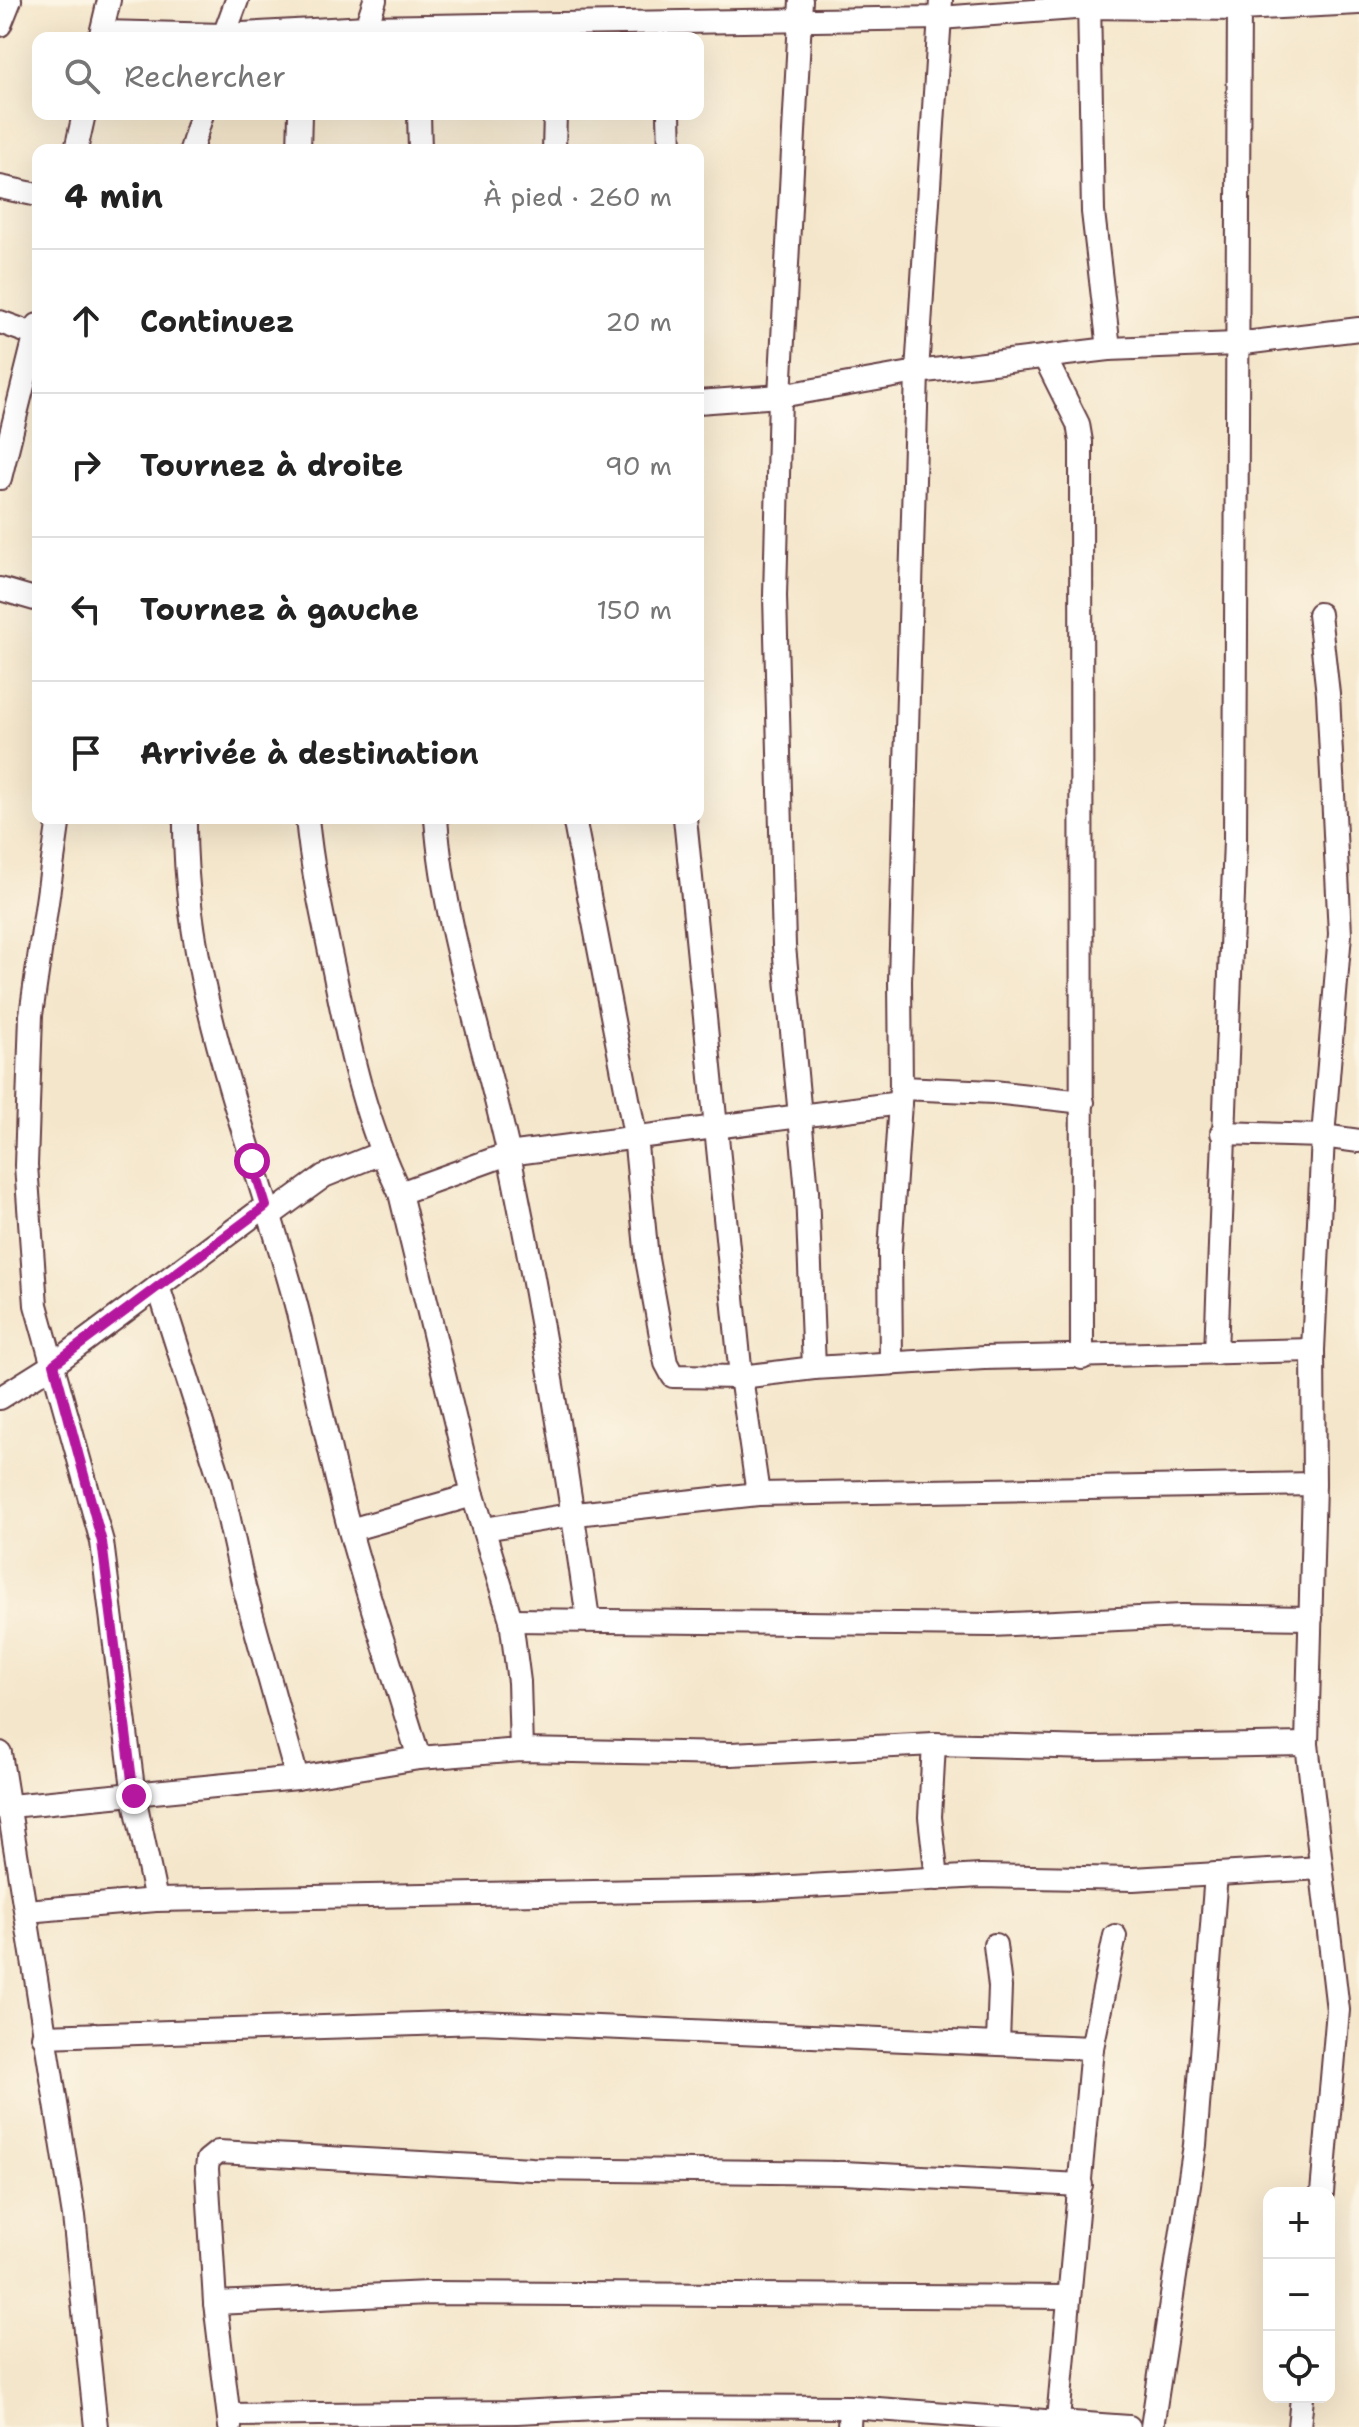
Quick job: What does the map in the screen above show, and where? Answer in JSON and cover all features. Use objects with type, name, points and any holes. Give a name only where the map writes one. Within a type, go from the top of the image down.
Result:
[{"type":"street","points":[[0,25],[10,0]]},
{"type":"street","points":[[102,32],[109,0]]},
{"type":"street","points":[[226,32],[237,0]]},
{"type":"street","points":[[366,27],[375,0]]},
{"type":"street","points":[[556,32],[666,29],[801,9],[940,9],[1089,3],[1359,3]]},
{"type":"street","points":[[1089,3],[1093,212],[1109,349]]},
{"type":"street","points":[[1216,1353],[1235,840],[1239,4]]},
{"type":"street","points":[[801,9],[780,396],[775,596],[784,946],[801,1114],[814,1368]]},
{"type":"street","points":[[891,1363],[890,1250],[900,1096],[900,981],[917,372],[940,9]]},
{"type":"street","points":[[320,32],[366,27],[409,32]]},
{"type":"street","points":[[77,144],[83,120]]},
{"type":"street","points":[[193,144],[200,120]]},
{"type":"street","points":[[299,144],[300,120]]},
{"type":"street","points":[[419,120],[420,144]]},
{"type":"street","points":[[554,144],[555,120]]},
{"type":"street","points":[[669,120],[670,144]]},
{"type":"street","points":[[0,187],[32,194]]},
{"type":"street","points":[[0,322],[32,329]]},
{"type":"street","points":[[704,402],[780,396],[917,372],[1109,349],[1236,344],[1359,329]]},
{"type":"street","points":[[0,478],[32,350]]},
{"type":"street","points":[[1045,358],[1078,424],[1081,442],[1082,1358]]},
{"type":"street","points":[[0,589],[32,598]]},
{"type":"street","points":[[1319,614],[1328,694],[1340,905],[1338,989],[1323,1136],[1313,1350],[1314,1484],[1307,1744],[1338,2010],[1323,2187]]},
{"type":"street","points":[[58,824],[31,1015],[26,1165],[36,1305],[102,1542],[134,1796],[156,1900]]},
{"type":"street","points":[[185,824],[190,902],[212,1016],[234,1106],[295,1300],[350,1530],[419,1758]]},
{"type":"street","points":[[308,824],[311,866],[355,1071],[381,1153],[400,1193],[473,1495],[511,1620],[519,1682],[521,1750]]},
{"type":"street","points":[[437,824],[452,920],[508,1154],[576,1514],[588,1619]]},
{"type":"street","points":[[575,824],[635,1135],[647,1259],[668,1371],[681,1378],[741,1377],[891,1363],[1313,1350]]},
{"type":"street","points":[[686,824],[741,1377],[758,1494]]},
{"type":"street","points":[[400,1193],[508,1154],[801,1114],[900,1096],[994,1092],[1083,1102]]},
{"type":"street","points":[[1222,1133],[1323,1136],[1359,1141]]},
{"type":"street","points":[[0,1398],[54,1364],[158,1286],[268,1211],[324,1176],[381,1153]]},
{"type":"street","points":[[158,1286],[221,1483],[244,1587],[297,1778]]},
{"type":"street","points":[[484,1529],[576,1514],[758,1494],[931,1494],[1314,1484]]},
{"type":"street","points":[[350,1530],[473,1495]]},
{"type":"street","points":[[511,1620],[992,1625],[1182,1616],[1311,1618]]},
{"type":"street","points":[[5,1807],[297,1778],[419,1758],[521,1750],[731,1754],[934,1744],[1093,1748],[1307,1744]]},
{"type":"street","points":[[934,1744],[930,1817],[937,1879]]},
{"type":"street","points":[[0,1753],[5,1807],[26,1911],[43,2036],[74,2216],[96,2427]]},
{"type":"street","points":[[26,1911],[156,1900],[757,1889],[937,1879],[1133,1879],[1321,1868]]},
{"type":"street","points":[[1152,2427],[1195,2145],[1216,1874]]},
{"type":"street","points":[[1058,2420],[1092,2048],[1115,1936]]},
{"type":"street","points":[[995,1945],[1000,1987],[998,2042]]},
{"type":"street","points":[[43,2036],[480,2022],[1092,2048]]},
{"type":"street","points":[[1081,2185],[843,2173],[532,2169],[218,2152],[208,2160],[207,2169],[215,2303],[230,2421],[638,2406],[849,2417],[1058,2420],[1129,2427]]},
{"type":"street","points":[[215,2303],[428,2293],[1068,2297]]},
{"type":"street","points":[[1299,2427],[1301,2403]]},
{"type":"route","points":[[134,1796],[102,1542],[54,1364],[266,1206],[252,1161]]}]
